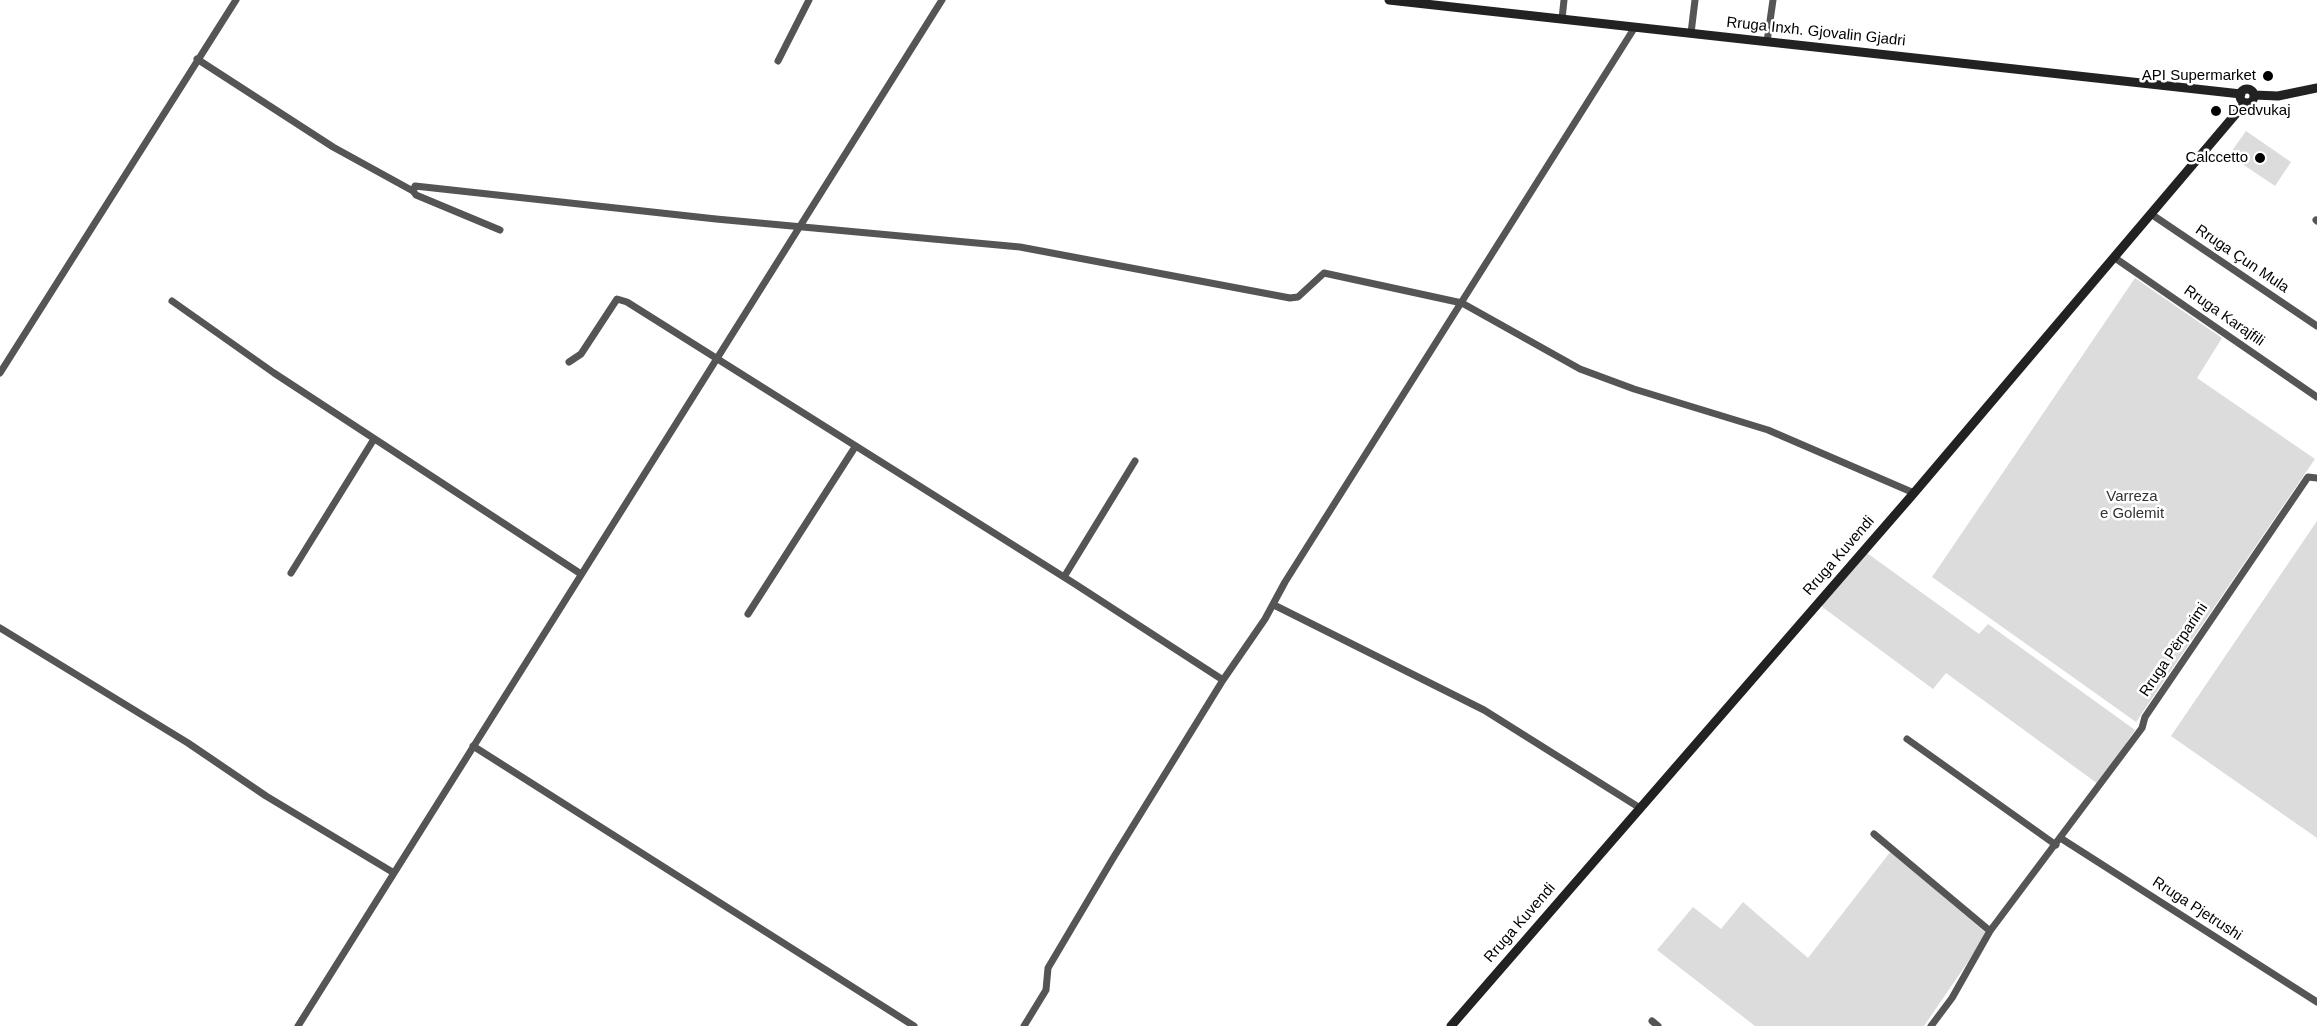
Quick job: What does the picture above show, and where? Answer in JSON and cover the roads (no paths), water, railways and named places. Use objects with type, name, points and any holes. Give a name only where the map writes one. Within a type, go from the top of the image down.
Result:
[{"type":"street","points":[[0,372],[236,0]]},
{"type":"street","points":[[778,62],[809,0]]},
{"type":"street","points":[[298,1026],[942,0]]},
{"type":"street","name":"Rruga Inxh. Gjovalin Gjadri","points":[[1389,0],[1466,4],[1562,19],[2241,94]]},
{"type":"street","points":[[1562,19],[1564,0]]},
{"type":"street","points":[[1691,33],[1695,0]]},
{"type":"street","points":[[1767,42],[1773,0]]},
{"type":"street","points":[[1024,1026],[1046,990],[1048,968],[1112,860],[1635,27]]},
{"type":"street","points":[[197,59],[333,147],[413,191],[416,195],[501,230]]},
{"type":"street","points":[[2254,95],[2251,102],[2245,103],[2240,98],[2241,94],[2248,90],[2254,95],[2284,95],[2317,88]]},
{"type":"street","name":"Rruga Kuvendi","points":[[1451,1026],[1914,493],[2245,103]]},
{"type":"street","points":[[413,191],[415,186],[422,185],[801,227],[1020,247],[1290,298],[1298,297],[1324,273],[1462,303],[1580,369],[1634,389],[1768,430],[1914,493]]},
{"type":"street","name":"Rruga Çun Mula","points":[[2151,214],[2317,326]]},
{"type":"street","name":"Rruga Karajfili","points":[[2115,258],[2317,397]]},
{"type":"street","points":[[569,362],[580,354],[617,299],[627,302],[1223,681]]},
{"type":"street","points":[[172,302],[581,574]]},
{"type":"street","points":[[291,573],[375,439]]},
{"type":"street","points":[[748,614],[855,447]]},
{"type":"street","points":[[1064,578],[1135,461]]},
{"type":"street","name":"Rruga Përparimi","points":[[1931,1026],[1952,998],[1990,931],[2062,839],[2142,728],[2152,708],[2308,477],[2317,478]]},
{"type":"street","points":[[1274,605],[1484,710],[1640,808]]},
{"type":"street","points":[[0,628],[188,743],[266,796],[394,873]]},
{"type":"street","points":[[1907,739],[2056,845]]},
{"type":"street","points":[[473,746],[915,1026]]},
{"type":"street","points":[[1874,834],[1990,931]]},
{"type":"street","name":"Rruga Pjetrushi","points":[[2062,839],[2317,1002]]},
{"type":"place","name":"API Supermarket","points":[[2268,76]]},
{"type":"place","name":"Dedvukaj","points":[[2216,111]]},
{"type":"place","name":"Calccetto","points":[[2260,158]]},
{"type":"park label","name":"Varreza e Golemit","points":[[2132,506]]}]
